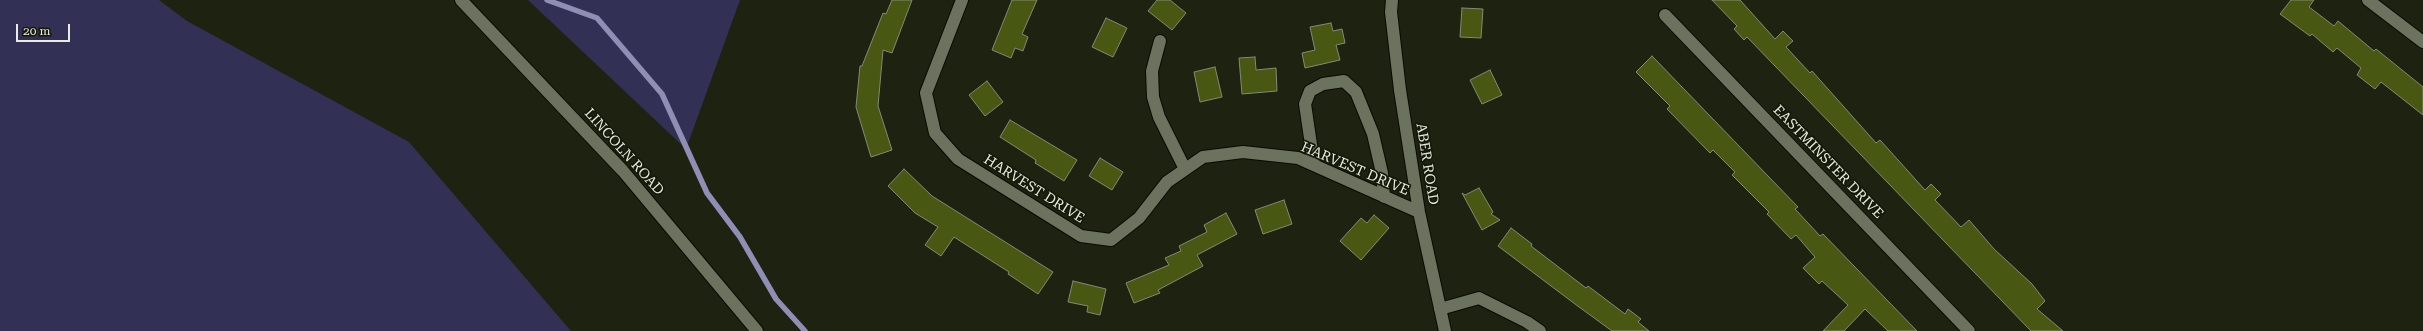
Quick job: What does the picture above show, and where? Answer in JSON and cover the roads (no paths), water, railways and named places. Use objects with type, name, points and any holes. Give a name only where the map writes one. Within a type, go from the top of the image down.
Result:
[{"type":"street","name":"LINCOLN ROAD","points":[[461,0],[623,171],[757,331]]},
{"type":"street","name":"HARVEST DRIVE","points":[[962,0],[926,93],[936,133],[958,159],[1081,236],[1111,240],[1139,218],[1167,182],[1185,169],[1203,157],[1243,152],[1298,158],[1419,212]]},
{"type":"street","name":"ABER ROAD","points":[[1392,0],[1391,12],[1398,75],[1419,212],[1445,331]]},
{"type":"street","points":[[2368,0],[2423,42]]},
{"type":"street","name":"EASTMINSTER DRIVE","points":[[1665,15],[1969,331]]},
{"type":"street","points":[[1160,41],[1152,71],[1152,97],[1159,117],[1185,169]]},
{"type":"street","points":[[1314,165],[1305,104],[1310,91],[1323,84],[1344,81],[1356,92],[1373,134],[1382,173],[1384,197]]},
{"type":"street","points":[[1440,309],[1479,298],[1527,322],[1540,331]]},
{"type":"waterway","points":[[547,0],[597,18],[662,94],[707,193],[740,237],[776,299],[805,331]]}]
